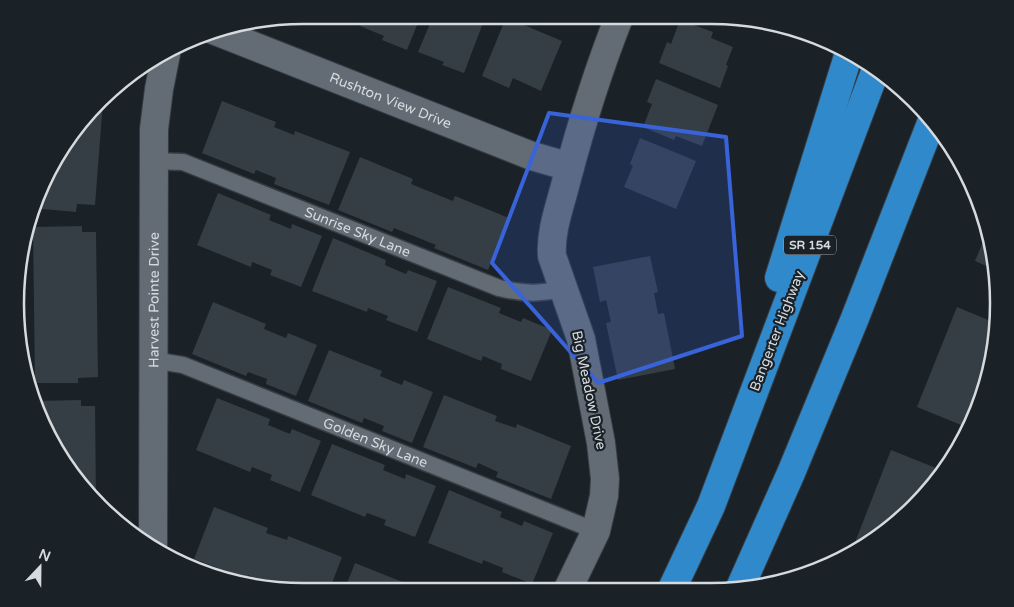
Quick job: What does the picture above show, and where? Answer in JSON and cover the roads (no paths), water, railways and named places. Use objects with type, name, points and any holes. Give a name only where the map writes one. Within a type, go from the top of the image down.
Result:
[{"type":"highway","points":[[744,420],[769,310],[847,59]]},
{"type":"highway","name":"Bangerter Highway","points":[[675,583],[710,506],[744,420],[873,76]]},
{"type":"highway","points":[[743,581],[791,473],[855,318],[929,129]]},
{"type":"highway","points":[[855,318],[936,139]]},
{"type":"street","name":"Big Meadow Drive","points":[[571,583],[596,531],[604,496],[604,461],[581,340],[552,256],[551,246],[570,167],[598,71],[617,24]]},
{"type":"street","name":"Rushton View Drive","points":[[226,35],[532,156],[570,167]]},
{"type":"street","name":"Harvest Pointe Drive","points":[[153,539],[153,161],[155,110],[165,61]]},
{"type":"lane","name":"Sunrise Sky Lane","points":[[153,161],[182,162],[499,288],[528,294],[563,289]]},
{"type":"lane","name":"Golden Sky Lane","points":[[153,360],[183,365],[596,531]]}]
